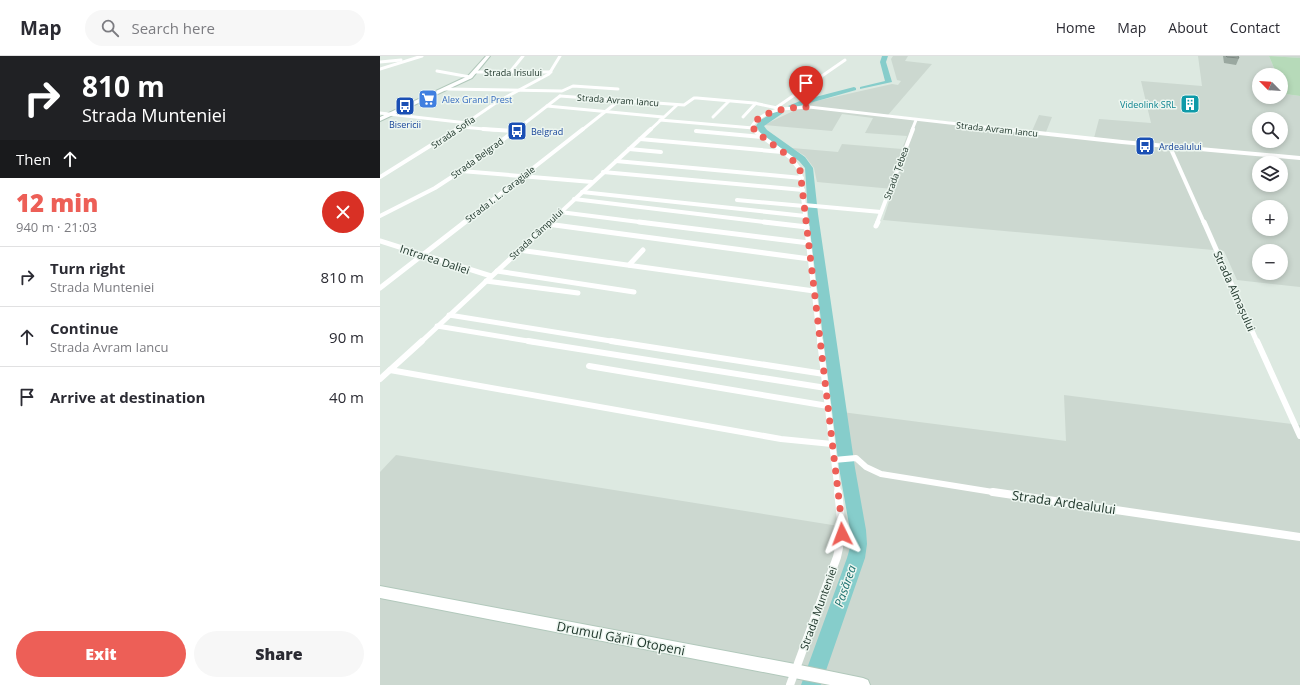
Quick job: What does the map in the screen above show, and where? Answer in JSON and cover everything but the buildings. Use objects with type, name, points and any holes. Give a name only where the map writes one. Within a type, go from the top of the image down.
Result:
[{"type":"main road","points":[[380,120],[470,77],[488,56]]},
{"type":"main road","name":"Drumul Gării Otopeni","points":[[380,592],[863,685]]},
{"type":"street","points":[[380,68],[422,56]]},
{"type":"street","points":[[510,72],[523,56]]},
{"type":"street","points":[[551,72],[560,56]]},
{"type":"street","points":[[380,62],[412,59]]},
{"type":"street","points":[[547,106],[753,128],[753,124],[756,120],[780,108],[845,60]]},
{"type":"street","points":[[437,71],[470,77]]},
{"type":"street","name":"Strada Irisului","points":[[475,72],[551,72]]},
{"type":"street","name":"Strada Sofia","points":[[380,177],[462,127],[518,90],[551,72]]},
{"type":"street","points":[[445,89],[565,91],[571,86],[618,89]]},
{"type":"street","points":[[560,91],[557,95],[560,96]]},
{"type":"street","name":"Strada Avram Iancu","points":[[560,96],[677,105]]},
{"type":"street","name":"Strada Belgrad","points":[[380,216],[426,194],[461,170],[560,96]]},
{"type":"street","name":"Strada Avram Iancu","points":[[695,98],[756,103],[780,108],[806,107],[1170,147],[1300,158]]},
{"type":"street","name":"Strada Câmpului","points":[[380,379],[677,105],[686,105],[695,98]]},
{"type":"street","name":"Strada I. L. Caragiale","points":[[380,288],[620,100]]},
{"type":"street","points":[[713,117],[729,101]]},
{"type":"street","points":[[743,117],[756,103]]},
{"type":"street","points":[[380,113],[467,123]]},
{"type":"street","name":"Strada Țebea","points":[[876,226],[916,120]]},
{"type":"street","points":[[462,127],[513,131]]},
{"type":"street","name":"Strada Munteniei","points":[[753,128],[797,164],[802,178],[806,205],[805,216],[832,444],[836,460],[842,525],[841,542],[837,557],[790,685]]},
{"type":"street","points":[[696,131],[762,136]]},
{"type":"street","points":[[640,139],[783,152]]},
{"type":"street","name":"Strada Almașului","points":[[1170,147],[1300,436]]},
{"type":"street","points":[[629,149],[661,152]]},
{"type":"street","points":[[616,161],[802,178]]},
{"type":"street","points":[[461,170],[592,182]]},
{"type":"street","points":[[603,172],[803,190]]},
{"type":"street","points":[[582,192],[805,216]]},
{"type":"street","points":[[574,199],[807,227]]},
{"type":"street","points":[[737,200],[881,212]]},
{"type":"street","points":[[560,212],[809,243]]},
{"type":"street","points":[[547,224],[810,259]]},
{"type":"street","name":"Intrarea Daliei","points":[[380,241],[423,254],[489,278],[578,293]]},
{"type":"street","points":[[519,250],[814,291]]},
{"type":"street","points":[[629,265],[643,250]]},
{"type":"street","points":[[497,271],[634,292]]},
{"type":"street","points":[[449,315],[824,374]]},
{"type":"street","points":[[437,326],[826,388]]},
{"type":"street","points":[[589,366],[828,406]]},
{"type":"street","points":[[390,370],[781,439],[832,444]]},
{"type":"street","points":[[618,374],[700,388],[709,386]]},
{"type":"street","name":"Strada Ardealului","points":[[836,460],[856,458],[868,470],[877,474],[1300,537]]},
{"type":"shaded area","points":[[893,56],[908,56],[905,61],[932,64],[888,115],[1032,131],[1039,115],[1052,117],[1046,132],[1094,138],[1099,119],[1151,123],[1141,81],[1202,86],[1198,56],[1269,56],[1274,68],[1252,68],[1252,104],[1288,104],[1288,94],[1300,96],[1300,287],[1237,280],[1224,251],[883,220],[893,189],[817,182],[814,168],[805,156],[792,148],[838,152],[842,144],[902,149],[907,136],[865,133],[873,118],[842,114],[832,131],[764,125],[812,102],[892,84],[898,85],[901,81],[897,80],[891,59]]},
{"type":"shaded area","points":[[1269,56],[1300,56],[1300,58]]},
{"type":"shaded area","points":[[1064,395],[1300,425],[1300,685],[380,685],[380,472],[396,455],[851,528],[843,487],[834,411],[1066,441]]},
{"type":"green space","points":[[1269,56],[1300,58],[1300,96],[1288,94],[1288,68],[1274,68]]},
{"type":"waterway","name":"Pasărea","points":[[862,88],[889,82],[883,62],[885,56]]},
{"type":"waterway","name":"Pasărea","points":[[792,106],[802,102],[854,89]]},
{"type":"waterway","name":"Pasărea","points":[[779,113],[762,123],[760,126],[764,132],[802,159],[809,168],[813,214],[847,468],[859,544],[856,558],[811,685]]},
{"type":"place","name":"Alex Grand Prest","points":[[428,99]]},
{"type":"place","name":"Videolink SRL","points":[[1190,104]]},
{"type":"place","name":"Bisericii","points":[[405,106]]},
{"type":"place","name":"Belgrad","points":[[517,131]]},
{"type":"place","name":"Ardealului","points":[[1145,146]]},
{"type":"route","points":[[806,107],[777,110],[756,120],[752,126],[756,132],[791,158],[800,170],[842,534]]}]
